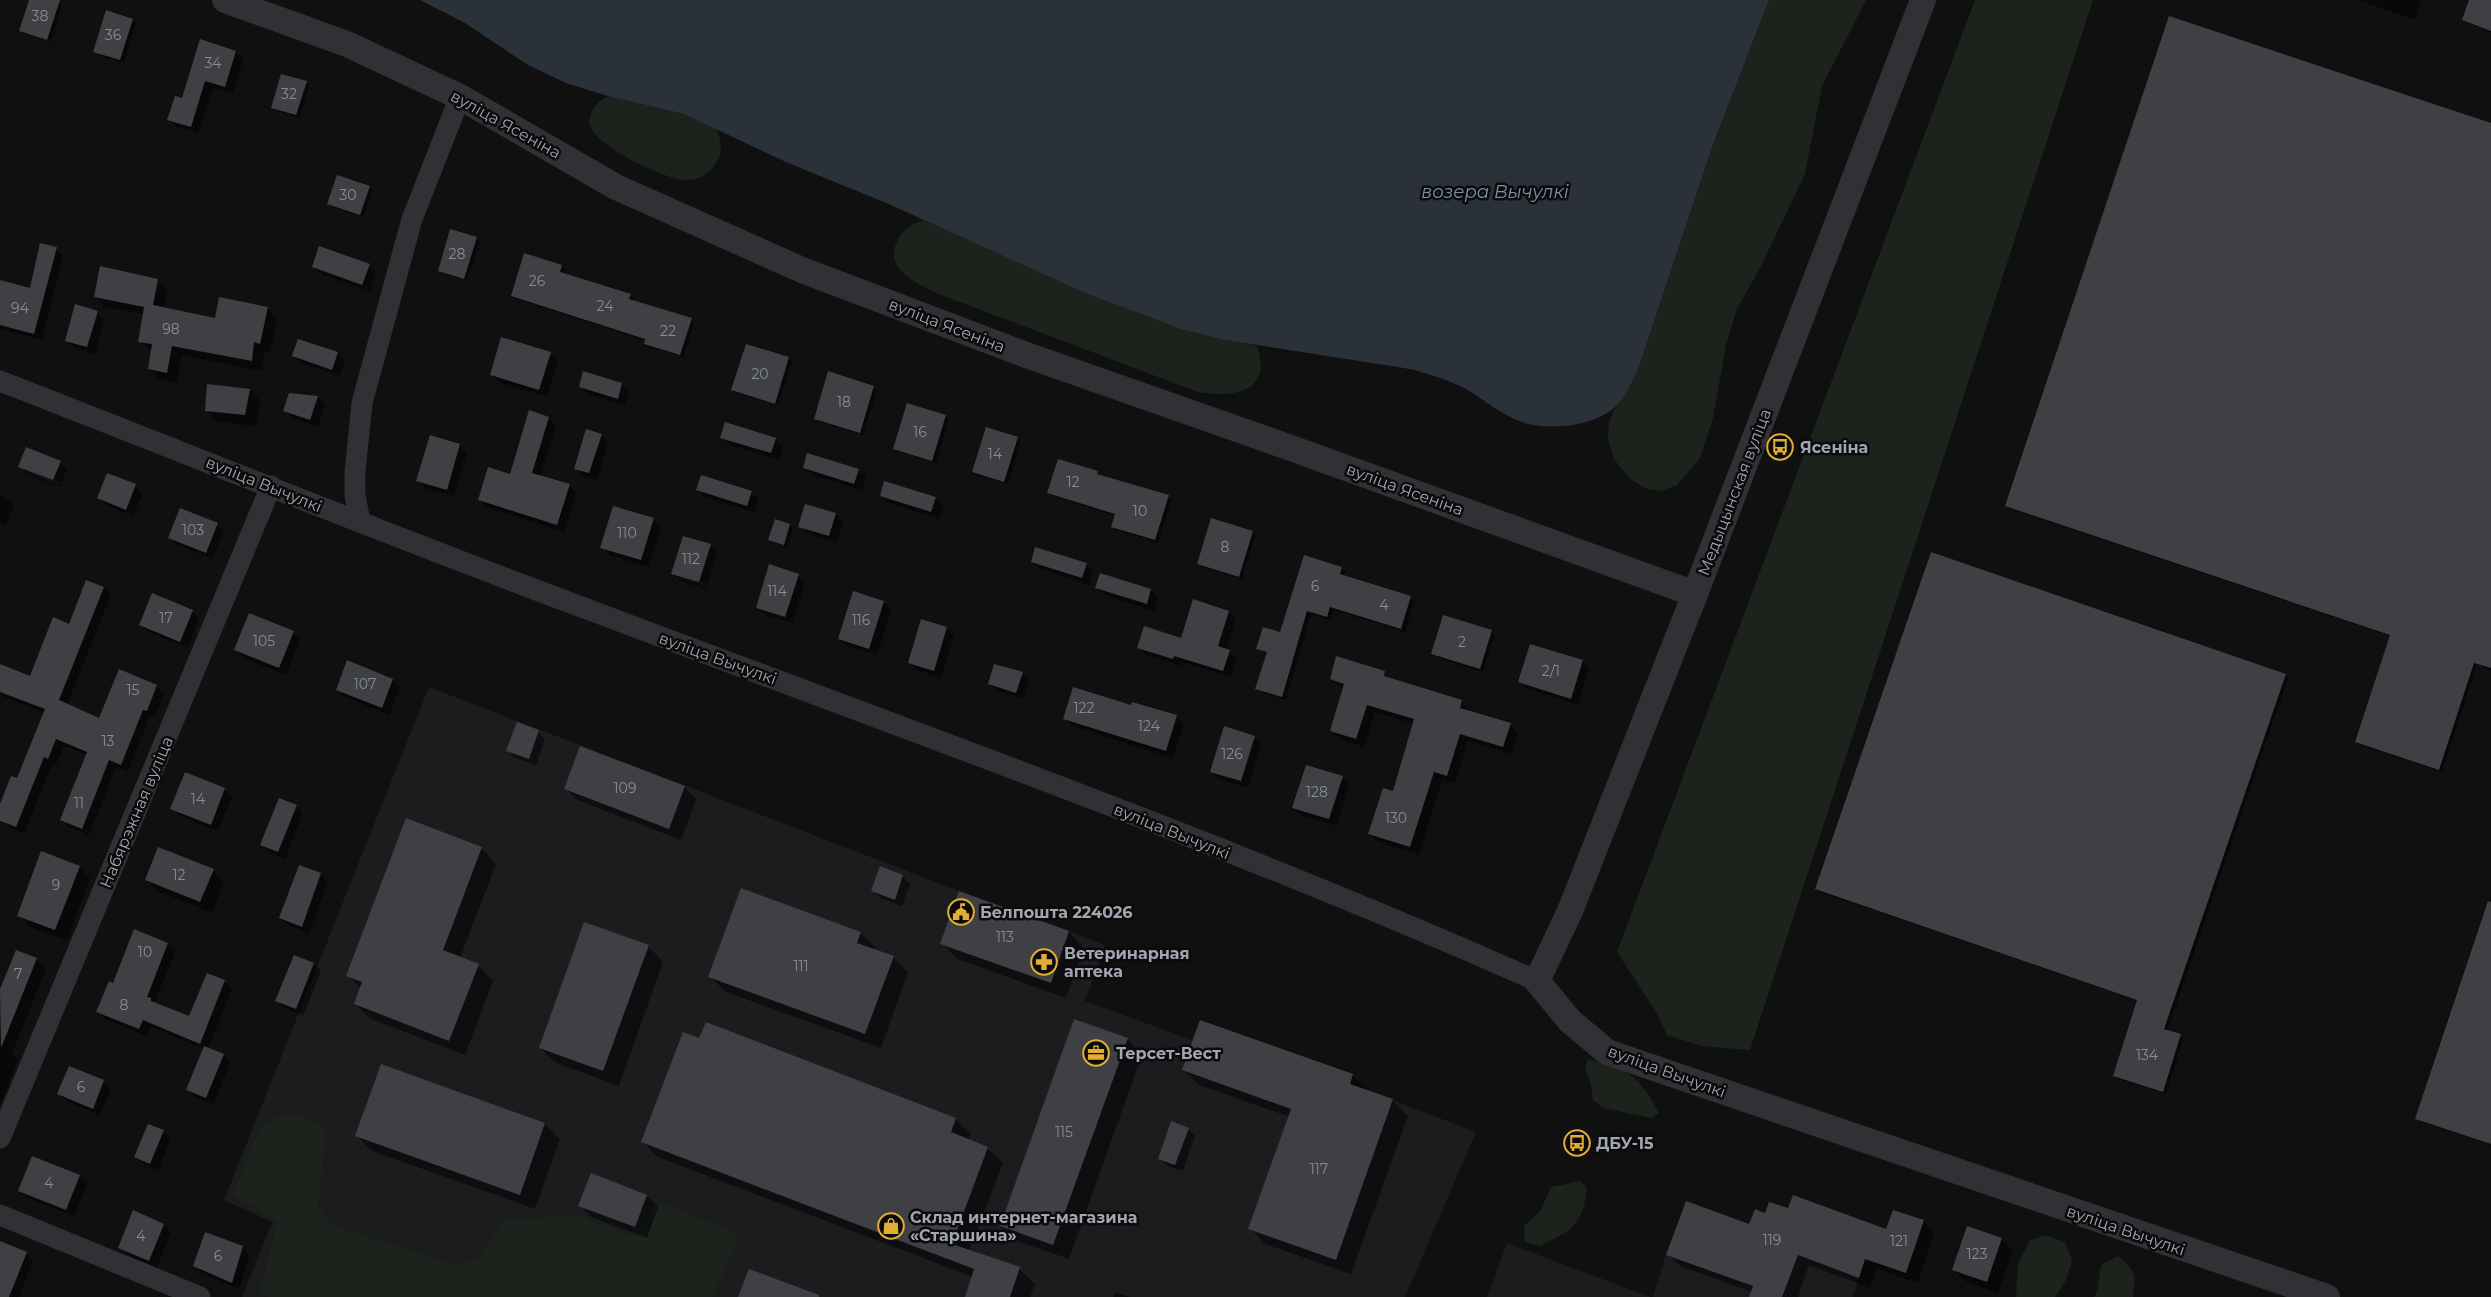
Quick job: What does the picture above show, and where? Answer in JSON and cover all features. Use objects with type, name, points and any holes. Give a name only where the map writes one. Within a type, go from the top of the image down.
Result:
[{"type":"street","name":"вуліца Ясеніна","points":[[225,0],[346,44],[460,97],[616,187],[802,270],[1029,356],[1695,594]]},
{"type":"street","name":"Медыцынская вуліца","points":[[1537,981],[1570,911],[1695,594],[1923,0]]},
{"type":"street","points":[[360,522],[355,495],[355,472],[362,403],[412,219],[460,97]]},
{"type":"street","name":"вуліца Вычулкі","points":[[0,381],[360,522],[1024,772],[1418,928],[1537,981],[1570,1021],[1607,1052],[2326,1297]]},
{"type":"street","name":"Набярэжная вуліца","points":[[0,1138],[271,486]]},
{"type":"street","points":[[0,1215],[200,1297]]},
{"type":"shaded area","points":[[1769,0],[1866,0],[1822,86],[1805,174],[1760,268],[1737,309],[1726,345],[1713,418],[1700,458],[1677,485],[1661,491],[1647,489],[1630,479],[1614,459],[1608,440],[1609,422],[1616,406],[1630,387],[1640,364],[1713,146]]},
{"type":"shaded area","points":[[1975,0],[2093,0],[1750,1050],[1701,1046],[1667,1035],[1657,1013],[1617,952]]},
{"type":"shaded area","points":[[608,96],[684,114],[716,128],[721,147],[712,169],[698,178],[677,179],[652,170],[603,142],[589,124],[594,107]]},
{"type":"shaded area","points":[[923,220],[1139,313],[1182,329],[1257,346],[1260,362],[1259,374],[1255,383],[1247,389],[1224,394],[1198,392],[936,293],[905,275],[895,261],[896,244],[903,232]]},
{"type":"shaded area","points":[[429,687],[1105,945],[1085,1001],[1192,1040],[1200,1020],[1353,1074],[1350,1084],[1476,1132],[1405,1297],[242,1297],[272,1222],[224,1200]]},
{"type":"shaded area","points":[[1588,1060],[1613,1066],[1631,1076],[1646,1091],[1659,1113],[1651,1118],[1604,1108],[1593,1100],[1591,1083],[1585,1069]]},
{"type":"shaded area","points":[[299,1115],[321,1124],[325,1135],[318,1207],[331,1225],[453,1265],[479,1258],[504,1220],[575,1215],[632,1235],[640,1230],[652,1207],[664,1204],[731,1230],[739,1237],[713,1297],[271,1297],[259,1292],[278,1222],[232,1195],[262,1126],[276,1116]]},
{"type":"shaded area","points":[[1581,1181],[1587,1189],[1585,1201],[1573,1226],[1560,1236],[1540,1246],[1525,1242],[1524,1226],[1541,1210],[1551,1187]]},
{"type":"shaded area","points":[[2045,1235],[2065,1242],[2072,1261],[2066,1280],[2055,1297],[2016,1297],[2018,1265],[2029,1241]]},
{"type":"shaded area","points":[[1507,1243],[1618,1285],[1651,1297],[1487,1297]]},
{"type":"shaded area","points":[[1666,1255],[1752,1286],[1798,1255],[1859,1278],[1853,1297],[1653,1297]]},
{"type":"shaded area","points":[[2118,1256],[2133,1274],[2133,1297],[2094,1297],[2102,1264]]},
{"type":"water","name":"возера Вычулкі","points":[[420,0],[1769,0],[1713,145],[1640,364],[1628,390],[1618,404],[1598,418],[1572,425],[1545,426],[1522,422],[1459,386],[1410,369],[1225,340],[1181,329],[1088,294],[884,202],[788,163],[684,114],[608,96],[566,83],[528,65],[465,23]]},
{"type":"building","points":[[29,0],[60,0],[47,40],[19,31]]},
{"type":"building","points":[[2469,0],[2491,0],[2491,31],[2462,20]]},
{"type":"building","points":[[106,10],[133,19],[120,60],[93,52]]},
{"type":"building","points":[[2169,16],[2491,123],[2491,668],[2474,663],[2439,770],[2355,742],[2390,635],[2005,506]]},
{"type":"building","points":[[200,39],[236,51],[225,87],[205,81],[191,127],[167,120],[175,96],[182,98]]},
{"type":"building","points":[[281,74],[307,81],[296,115],[271,108]]},
{"type":"building","points":[[337,175],[370,186],[360,215],[327,204]]},
{"type":"building","points":[[450,229],[477,237],[464,279],[438,271]]},
{"type":"building","points":[[40,243],[57,247],[34,334],[0,325],[0,280],[30,288]]},
{"type":"building","points":[[319,246],[370,264],[362,285],[312,267]]},
{"type":"building","points":[[524,253],[562,265],[560,272],[631,294],[629,299],[692,318],[680,355],[644,344],[645,339],[511,296]]},
{"type":"building","points":[[100,266],[158,279],[153,305],[215,318],[219,297],[268,307],[260,344],[254,342],[252,361],[172,346],[167,373],[148,369],[152,344],[138,342],[144,307],[94,297]]},
{"type":"building","points":[[75,304],[98,311],[87,347],[65,341]]},
{"type":"building","points":[[501,337],[551,352],[539,390],[490,375]]},
{"type":"building","points":[[298,339],[338,352],[332,370],[292,356]]},
{"type":"building","points":[[746,344],[789,357],[775,404],[731,390]]},
{"type":"building","points":[[583,371],[622,383],[618,399],[579,387]]},
{"type":"building","points":[[828,371],[874,386],[860,433],[814,419]]},
{"type":"building","points":[[207,384],[250,389],[245,415],[205,411]]},
{"type":"building","points":[[289,393],[318,396],[310,420],[283,411]]},
{"type":"building","points":[[907,403],[946,415],[932,461],[893,449]]},
{"type":"building","points":[[529,410],[549,417],[532,473],[570,484],[557,525],[478,500],[488,467],[510,474]]},
{"type":"building","points":[[725,422],[776,438],[771,453],[720,438]]},
{"type":"building","points":[[986,427],[1018,437],[1004,482],[972,472]]},
{"type":"building","points":[[586,429],[602,434],[589,473],[574,469]]},
{"type":"building","points":[[430,435],[460,444],[447,490],[416,481]]},
{"type":"building","points":[[26,447],[61,461],[53,480],[18,467]]},
{"type":"building","points":[[807,453],[859,469],[854,484],[803,468]]},
{"type":"building","points":[[1058,459],[1098,471],[1097,474],[1169,495],[1155,540],[1111,527],[1115,514],[1047,493]]},
{"type":"building","points":[[107,473],[136,484],[126,510],[97,498]]},
{"type":"building","points":[[701,475],[752,491],[747,506],[696,490]]},
{"type":"building","points":[[884,481],[936,497],[931,512],[880,496]]},
{"type":"building","points":[[805,504],[836,513],[829,536],[798,527]]},
{"type":"building","points":[[613,506],[654,518],[641,560],[600,548]]},
{"type":"building","points":[[180,508],[218,523],[206,553],[168,538]]},
{"type":"building","points":[[1211,518],[1253,531],[1239,577],[1197,564]]},
{"type":"building","points":[[775,519],[790,524],[784,545],[768,540]]},
{"type":"building","points":[[683,536],[711,544],[699,582],[671,574]]},
{"type":"building","points":[[1035,547],[1087,563],[1082,578],[1031,562]]},
{"type":"building","points":[[1931,552],[2286,674],[2164,1029],[2181,1034],[2163,1092],[2113,1076],[2137,1000],[1815,889]]},
{"type":"building","points":[[1304,555],[1342,567],[1340,574],[1411,596],[1401,629],[1330,607],[1327,617],[1307,611],[1282,697],[1255,689],[1267,652],[1256,649],[1263,627],[1280,632]]},
{"type":"building","points":[[769,564],[799,574],[785,617],[756,608]]},
{"type":"building","points":[[1100,573],[1151,589],[1147,604],[1095,588]]},
{"type":"building","points":[[86,580],[104,587],[59,700],[99,718],[119,669],[157,685],[147,711],[143,710],[121,765],[109,760],[82,829],[60,820],[87,752],[56,739],[48,759],[44,757],[16,827],[0,821],[0,804],[11,776],[17,778],[45,709],[0,692],[0,664],[30,676],[53,617],[69,624]]},
{"type":"building","points":[[853,591],[884,601],[869,649],[838,639]]},
{"type":"building","points":[[152,593],[193,610],[180,642],[139,625]]},
{"type":"building","points":[[1193,599],[1229,611],[1218,646],[1230,650],[1223,671],[1174,656],[1173,659],[1137,648],[1144,626],[1181,638]]},
{"type":"building","points":[[249,613],[294,631],[279,668],[234,650]]},
{"type":"building","points":[[1443,615],[1492,630],[1480,669],[1431,654]]},
{"type":"building","points":[[921,619],[947,627],[934,671],[908,663]]},
{"type":"building","points":[[1530,644],[1583,660],[1571,699],[1518,682]]},
{"type":"building","points":[[1336,656],[1385,671],[1384,676],[1462,700],[1460,708],[1511,723],[1503,747],[1460,734],[1447,776],[1434,772],[1410,847],[1368,834],[1383,788],[1393,791],[1414,719],[1367,705],[1356,739],[1330,731],[1344,684],[1330,679]]},
{"type":"building","points":[[347,660],[393,679],[382,708],[336,690]]},
{"type":"building","points":[[994,664],[1023,672],[1016,693],[988,684]]},
{"type":"building","points":[[1073,687],[1131,705],[1132,702],[1177,715],[1166,751],[1063,719]]},
{"type":"building","points":[[517,722],[539,730],[529,759],[506,751]]},
{"type":"building","points":[[1224,726],[1255,736],[1241,781],[1210,772]]},
{"type":"building","points":[[580,746],[685,786],[669,829],[564,789]]},
{"type":"building","points":[[1306,765],[1343,776],[1329,819],[1292,808]]},
{"type":"building","points":[[185,772],[225,788],[211,825],[170,809]]},
{"type":"building","points":[[279,798],[297,805],[278,852],[260,845]]},
{"type":"building","points":[[406,818],[482,847],[443,950],[479,964],[449,1041],[354,1004],[362,982],[346,976]]},
{"type":"building","points":[[158,847],[214,869],[200,902],[145,880]]},
{"type":"building","points":[[41,851],[80,866],[55,930],[17,916]]},
{"type":"building","points":[[299,865],[321,873],[302,927],[279,918]]},
{"type":"building","points":[[880,866],[903,875],[895,900],[871,891]]},
{"type":"building","points":[[741,888],[861,932],[857,943],[894,956],[865,1034],[708,977]]},
{"type":"building","points":[[959,891],[1069,931],[1051,983],[940,944]]},
{"type":"building","points":[[2488,901],[2491,902],[2491,1144],[2415,1119]]},
{"type":"building","points":[[584,922],[649,945],[603,1071],[539,1048]]},
{"type":"building","points":[[134,929],[168,943],[147,997],[151,998],[151,1001],[189,1016],[207,973],[225,980],[200,1044],[143,1020],[139,1029],[96,1012],[109,981],[113,983]]},
{"type":"building","points":[[16,950],[37,958],[1,1048],[0,989]]},
{"type":"building","points":[[294,955],[314,963],[296,1009],[275,1001]]},
{"type":"building","points":[[1074,1019],[1128,1038],[1053,1245],[1000,1226]]},
{"type":"building","points":[[1200,1020],[1353,1074],[1350,1084],[1393,1099],[1336,1260],[1248,1229],[1291,1109],[1182,1070]]},
{"type":"building","points":[[706,1022],[956,1118],[951,1132],[988,1147],[952,1244],[1020,1267],[1010,1297],[965,1297],[974,1269],[641,1142],[683,1032],[699,1038]]},
{"type":"building","points":[[204,1046],[224,1054],[206,1098],[186,1090]]},
{"type":"building","points":[[381,1064],[545,1123],[520,1195],[355,1136]]},
{"type":"building","points":[[69,1066],[104,1080],[93,1109],[57,1094]]},
{"type":"building","points":[[1171,1121],[1189,1128],[1175,1165],[1158,1159]]},
{"type":"building","points":[[148,1124],[164,1130],[150,1164],[134,1157]]},
{"type":"building","points":[[32,1156],[80,1175],[66,1210],[18,1191]]},
{"type":"building","points":[[591,1173],[647,1195],[635,1227],[578,1206]]},
{"type":"building","points":[[1793,1195],[1886,1229],[1893,1210],[1924,1220],[1906,1273],[1865,1259],[1859,1278],[1798,1255],[1782,1297],[1749,1297],[1753,1286],[1666,1255],[1686,1201],[1749,1224],[1755,1209],[1765,1213],[1769,1202],[1788,1208]]},
{"type":"building","points":[[133,1210],[164,1224],[149,1261],[118,1248]]},
{"type":"building","points":[[1967,1226],[2002,1238],[1987,1282],[1952,1270]]},
{"type":"building","points":[[205,1232],[243,1246],[232,1283],[193,1266]]},
{"type":"building","points":[[0,1241],[27,1252],[9,1297],[0,1297]]},
{"type":"building","points":[[749,1269],[819,1295],[819,1297],[738,1297]]},
{"type":"place","name":"Ясеніна","points":[[1780,447]]},
{"type":"place","name":"Белпошта 224026","points":[[961,912]]},
{"type":"place","name":"Ветеринарная аптека","points":[[1044,962]]},
{"type":"place","name":"Терсет-Вест","points":[[1096,1053]]},
{"type":"place","name":"ДБУ-15","points":[[1577,1143]]},
{"type":"place","name":"Склад интернет-магазина «Старшина»","points":[[891,1226]]}]
